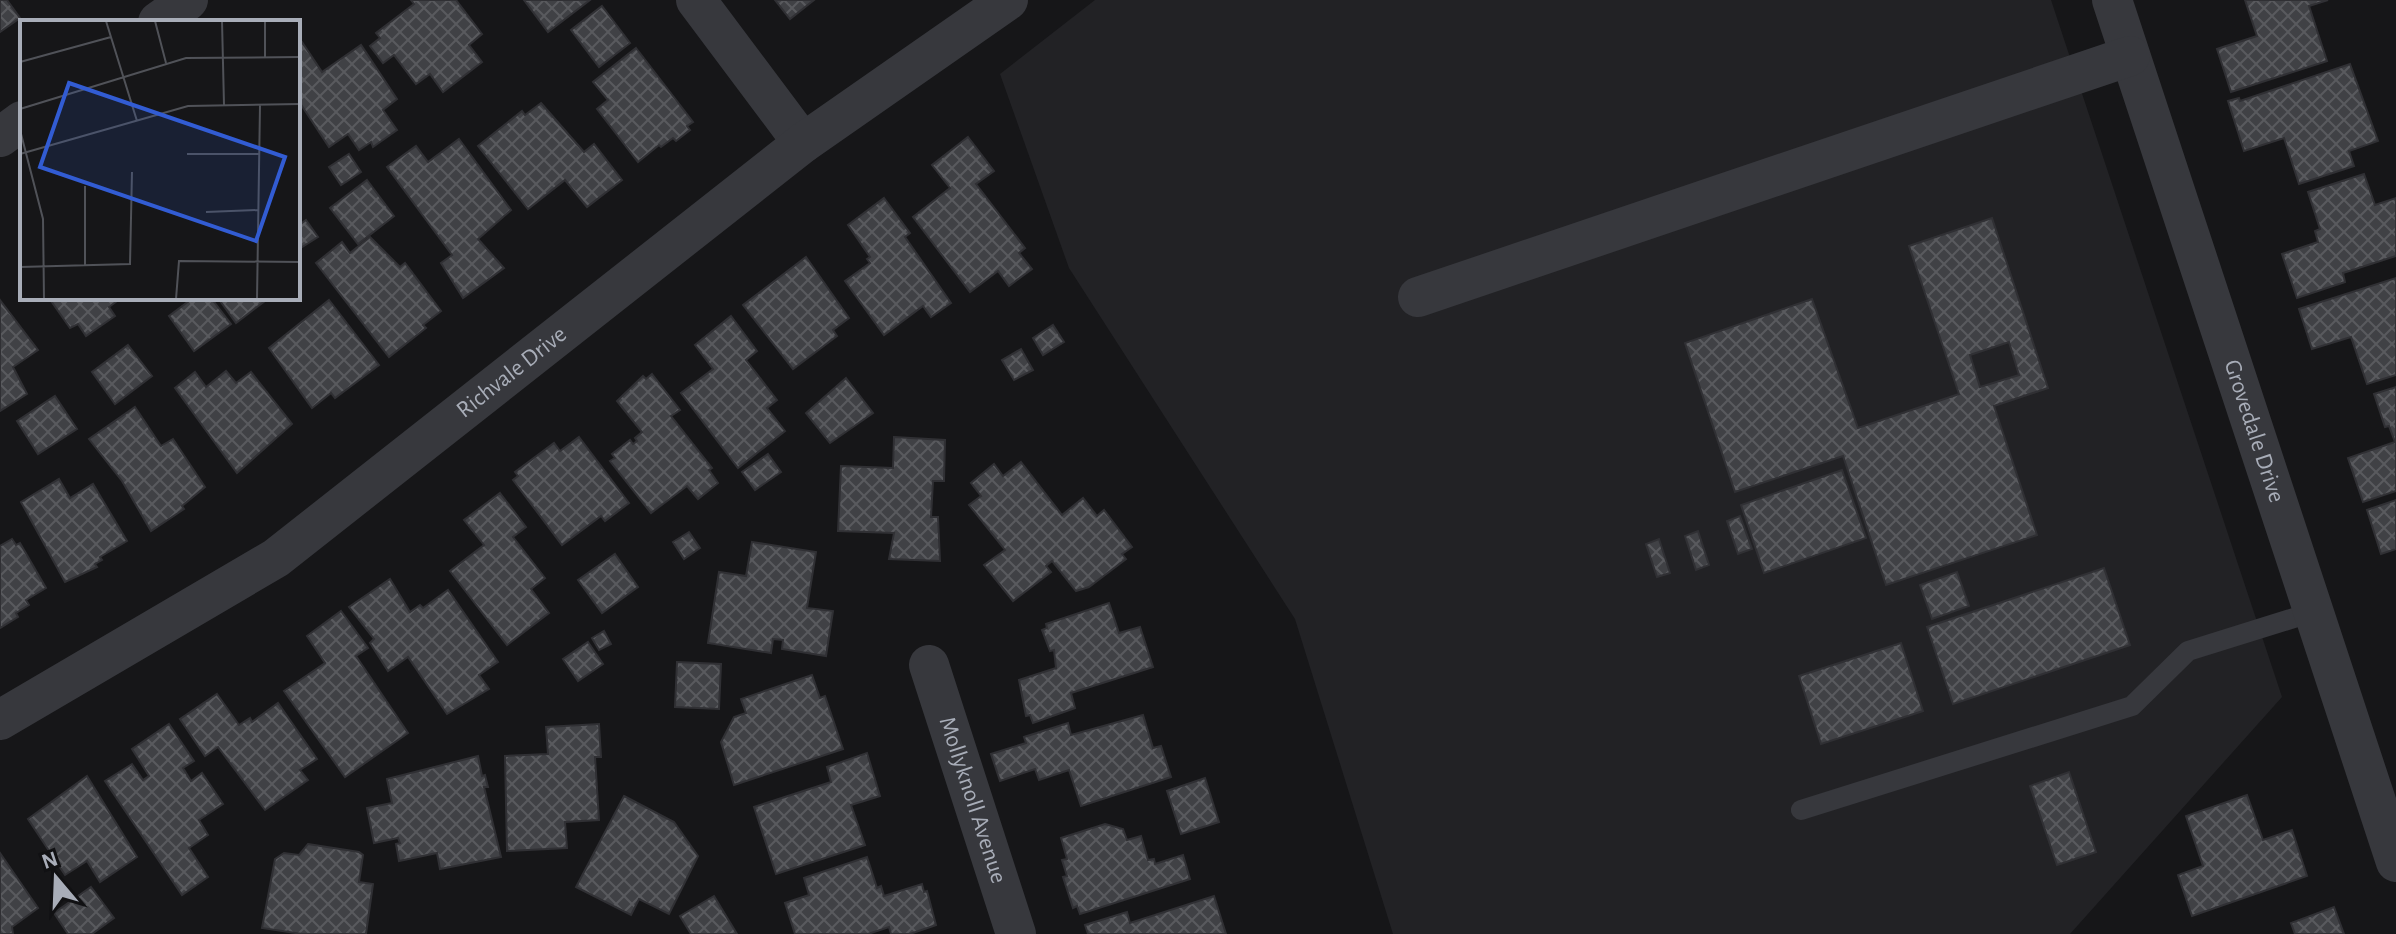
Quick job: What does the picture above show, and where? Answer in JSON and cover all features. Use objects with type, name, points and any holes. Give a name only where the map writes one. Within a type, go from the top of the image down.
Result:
[{"type":"street","points":[[161,20],[188,0]]},
{"type":"street","points":[[696,0],[803,143]]},
{"type":"street","name":"Richvale Drive","points":[[0,720],[276,558],[803,143],[1008,0]]},
{"type":"street","name":"Grovedale Drive","points":[[2112,0],[2396,862]]},
{"type":"street","points":[[1418,297],[2130,56]]},
{"type":"street","points":[[0,137],[20,122]]},
{"type":"street","name":"Mollyknoll Avenue","points":[[929,665],[1016,934]]},
{"type":"lane","points":[[1801,810],[2132,706],[2188,651],[2313,612]]},
{"type":"shaded area","points":[[1095,0],[2051,0],[2282,697],[2070,934],[1393,934],[1295,619],[1069,268],[1000,74]]},
{"type":"building","points":[[0,0],[7,0],[20,18],[0,32]]},
{"type":"building","points":[[411,0],[456,0],[482,34],[469,45],[482,62],[443,92],[430,74],[416,84],[394,55],[383,63],[370,46],[380,38],[376,33],[414,4]]},
{"type":"building","points":[[524,0],[590,0],[548,32]]},
{"type":"building","points":[[775,0],[814,0],[790,19]]},
{"type":"building","points":[[2245,0],[2328,0],[2309,6],[2327,61],[2231,92],[2217,49],[2257,36]]},
{"type":"building","points":[[602,6],[630,43],[599,67],[571,30]]},
{"type":"building","points":[[300,43],[322,72],[361,45],[397,99],[383,110],[397,130],[373,147],[371,142],[359,150],[348,134],[329,147],[300,103]]},
{"type":"building","points":[[636,48],[693,122],[687,126],[690,130],[676,141],[673,138],[661,147],[659,145],[638,162],[597,109],[608,100],[593,82]]},
{"type":"building","points":[[2350,64],[2378,141],[2349,151],[2354,166],[2299,184],[2284,138],[2244,151],[2228,101],[2239,98],[2240,101]]},
{"type":"building","points":[[541,103],[584,152],[594,144],[622,180],[587,207],[565,180],[528,209],[478,146],[522,111],[525,115]]},
{"type":"building","points":[[968,137],[994,171],[976,184],[1025,248],[1019,253],[1032,269],[1009,286],[998,271],[970,292],[913,217],[950,188],[932,165]]},
{"type":"building","points":[[459,139],[511,210],[478,239],[504,268],[463,298],[441,263],[452,255],[387,167],[416,146],[428,162]]},
{"type":"building","points":[[349,154],[361,172],[341,185],[329,167]]},
{"type":"building","points":[[2364,174],[2375,205],[2396,198],[2396,256],[2343,273],[2345,282],[2297,298],[2282,254],[2318,242],[2315,231],[2320,229],[2308,192]]},
{"type":"building","points":[[367,180],[394,216],[358,244],[330,208]]},
{"type":"building","points":[[884,198],[910,233],[905,237],[951,303],[931,317],[923,306],[884,335],[845,281],[870,263],[867,259],[870,257],[848,225]]},
{"type":"building","points":[[1992,218],[2048,388],[1994,406],[2037,535],[1886,585],[1843,456],[1735,492],[1685,343],[1812,299],[1858,428],[1959,394],[1909,246]],"holes":[[[2009,342],[2019,375],[1980,387],[1970,355]]]},
{"type":"building","points":[[306,220],[318,237],[300,248],[300,224]]},
{"type":"building","points":[[370,237],[400,267],[405,263],[441,311],[423,325],[426,328],[389,357],[316,263],[342,242],[350,253]]},
{"type":"building","points":[[806,257],[849,318],[833,330],[837,336],[793,369],[743,305]]},
{"type":"building","points":[[2396,278],[2396,375],[2367,384],[2351,337],[2312,349],[2299,309]]},
{"type":"building","points":[[0,300],[38,350],[13,367],[27,394],[0,411]]},
{"type":"building","points":[[50,300],[118,300],[109,307],[115,316],[86,336],[78,324],[70,328]]},
{"type":"building","points":[[190,300],[213,300],[231,324],[194,351],[169,316]]},
{"type":"building","points":[[219,300],[266,300],[236,323]]},
{"type":"building","points":[[329,300],[379,365],[335,398],[331,393],[312,408],[269,348]]},
{"type":"building","points":[[731,316],[757,351],[746,360],[777,400],[767,408],[785,431],[738,468],[681,393],[713,369],[695,345]]},
{"type":"building","points":[[1053,325],[1064,342],[1043,355],[1033,338]]},
{"type":"building","points":[[128,345],[152,376],[115,404],[92,372]]},
{"type":"building","points":[[1021,349],[1033,370],[1014,380],[1002,360]]},
{"type":"building","points":[[226,371],[236,383],[251,372],[292,424],[237,473],[175,388],[195,372],[206,387]]},
{"type":"building","points":[[652,374],[680,410],[671,416],[712,468],[709,470],[718,483],[698,499],[687,486],[651,513],[610,461],[615,458],[612,454],[630,440],[633,444],[642,432],[617,401],[643,376],[646,379]]},
{"type":"building","points":[[846,378],[873,413],[830,443],[806,413]]},
{"type":"building","points":[[2396,387],[2396,491],[2363,502],[2348,458],[2395,442],[2389,426],[2385,427],[2374,394]]},
{"type":"building","points":[[55,396],[77,429],[38,454],[17,421]]},
{"type":"building","points":[[135,407],[161,446],[173,439],[205,487],[182,506],[184,509],[151,531],[122,481],[89,439]]},
{"type":"building","points":[[579,437],[629,503],[605,521],[601,516],[562,545],[513,480],[518,476],[515,472],[554,443],[560,451]]},
{"type":"building","points":[[894,437],[945,440],[944,481],[933,481],[931,517],[938,517],[940,561],[889,559],[894,533],[838,531],[841,466],[893,468]]},
{"type":"building","points":[[768,454],[781,472],[755,490],[742,472]]},
{"type":"building","points":[[1021,462],[1062,515],[1083,498],[1097,516],[1104,510],[1132,547],[1122,554],[1126,559],[1089,587],[1076,591],[1052,561],[1046,566],[1051,572],[1013,601],[984,565],[1005,550],[969,505],[981,496],[971,483],[994,464],[1003,476]]},
{"type":"building","points":[[1842,470],[1866,538],[1764,573],[1741,505]]},
{"type":"building","points":[[59,479],[70,498],[93,484],[127,541],[100,557],[102,560],[95,564],[97,567],[65,582],[21,502]]},
{"type":"building","points":[[500,493],[526,527],[513,537],[545,578],[531,589],[549,613],[507,645],[450,571],[484,545],[464,520]]},
{"type":"building","points":[[2396,500],[2396,549],[2381,554],[2367,510]]},
{"type":"building","points":[[1740,516],[1752,549],[1738,554],[1727,521]]},
{"type":"building","points":[[1698,531],[1709,565],[1696,570],[1685,536]]},
{"type":"building","points":[[689,532],[700,548],[684,559],[673,542]]},
{"type":"building","points":[[12,539],[16,545],[20,543],[46,588],[26,600],[29,605],[16,613],[18,617],[0,628],[0,546]]},
{"type":"building","points":[[1659,539],[1670,573],[1657,577],[1646,544]]},
{"type":"building","points":[[752,542],[816,552],[807,608],[833,611],[826,656],[782,649],[783,640],[773,639],[771,653],[708,643],[719,572],[746,576]]},
{"type":"building","points":[[615,554],[638,587],[602,613],[578,580]]},
{"type":"building","points":[[2104,568],[2130,645],[1953,704],[1927,627]]},
{"type":"building","points":[[1957,572],[1969,606],[1932,619],[1920,585]]},
{"type":"building","points":[[390,579],[410,612],[420,605],[423,608],[448,590],[498,662],[479,675],[489,689],[447,714],[408,657],[388,671],[370,643],[374,639],[349,607]]},
{"type":"building","points":[[1109,603],[1119,633],[1140,627],[1153,667],[1071,693],[1075,708],[1033,723],[1030,715],[1026,716],[1019,680],[1056,668],[1054,650],[1050,651],[1042,630],[1047,628],[1046,624]]},
{"type":"building","points":[[341,611],[368,648],[356,656],[408,733],[345,777],[284,691],[325,663],[307,636]]},
{"type":"building","points":[[604,631],[611,644],[599,650],[592,638]]},
{"type":"building","points":[[588,642],[603,664],[578,681],[563,659]]},
{"type":"building","points":[[1901,643],[1923,711],[1821,744],[1799,676]]},
{"type":"building","points":[[677,662],[721,664],[719,709],[675,707]]},
{"type":"building","points":[[812,675],[820,698],[825,696],[843,749],[734,785],[721,742],[734,717],[746,713],[741,699]]},
{"type":"building","points":[[217,694],[239,725],[250,718],[252,722],[278,703],[317,759],[300,770],[308,780],[265,810],[218,747],[205,756],[180,719]]},
{"type":"building","points":[[1143,715],[1153,748],[1161,746],[1171,777],[1081,806],[1069,770],[1039,780],[1035,769],[1000,781],[991,754],[1026,743],[1024,737],[1068,723],[1071,735]]},
{"type":"building","points":[[169,724],[194,761],[183,768],[191,781],[202,773],[223,804],[199,820],[208,835],[189,848],[208,877],[182,895],[105,781],[132,764],[143,780],[149,776],[132,749]]},
{"type":"building","points":[[599,724],[601,757],[595,757],[599,820],[565,822],[567,848],[507,851],[505,756],[548,754],[546,727]]},
{"type":"building","points":[[867,753],[880,796],[851,805],[865,845],[776,874],[754,807],[831,782],[827,767]]},
{"type":"building","points":[[478,756],[488,787],[484,787],[501,857],[440,869],[437,853],[399,861],[398,838],[374,843],[367,808],[392,803],[387,779]]},
{"type":"building","points":[[2069,772],[2096,852],[2057,865],[2030,786]]},
{"type":"building","points":[[87,776],[137,857],[100,882],[87,861],[65,875],[28,819]]},
{"type":"building","points":[[1205,778],[1219,822],[1181,834],[1167,791]]},
{"type":"building","points":[[2247,795],[2263,840],[2292,830],[2307,876],[2192,916],[2178,875],[2203,866],[2186,816]]},
{"type":"building","points":[[624,796],[674,822],[698,856],[669,914],[639,899],[631,915],[576,887]]},
{"type":"building","points":[[1105,824],[1123,829],[1127,840],[1141,836],[1148,860],[1154,859],[1155,864],[1183,855],[1190,879],[1080,914],[1077,906],[1073,908],[1063,877],[1067,876],[1062,860],[1067,859],[1061,838]]},
{"type":"building","points":[[308,844],[363,855],[359,882],[373,884],[366,934],[302,934],[262,928],[275,859],[284,853],[299,855]]},
{"type":"building","points":[[0,853],[38,908],[12,927],[13,934],[0,934]]},
{"type":"building","points":[[867,857],[877,888],[881,886],[884,896],[922,884],[924,892],[927,891],[936,925],[910,934],[891,934],[889,927],[868,934],[795,934],[785,903],[809,895],[804,878]]},
{"type":"building","points":[[91,887],[114,918],[92,934],[68,934],[54,913]]},
{"type":"building","points":[[714,896],[737,934],[691,934],[680,916]]},
{"type":"building","points":[[1214,896],[1226,934],[1088,934],[1085,925],[1127,912],[1130,923]]},
{"type":"building","points":[[2334,907],[2344,934],[2295,934],[2291,923]]}]
